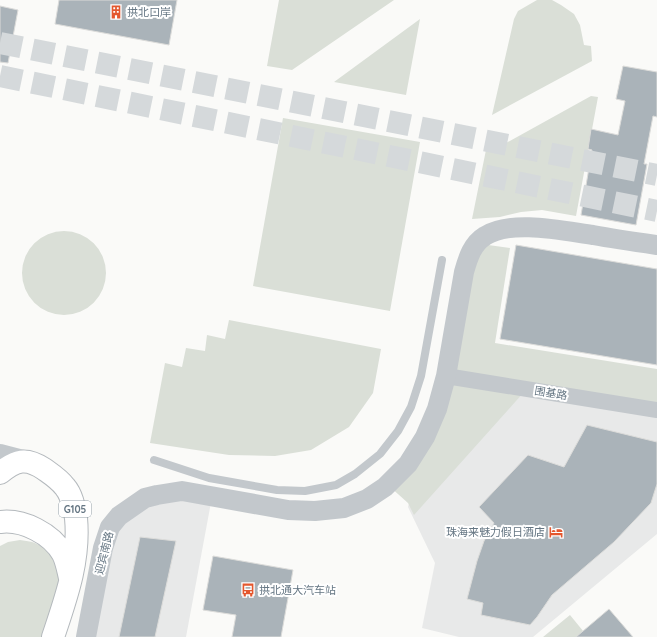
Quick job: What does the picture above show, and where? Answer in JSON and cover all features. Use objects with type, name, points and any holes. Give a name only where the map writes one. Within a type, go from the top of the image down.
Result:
[{"type":"highway","points":[[0,473],[10,465],[23,460]]},
{"type":"highway","name":"G105","points":[[23,460],[40,467],[55,477],[65,487],[70,495],[74,507],[77,535],[75,562],[71,584],[53,637]]},
{"type":"highway","points":[[0,522],[6,521],[20,523],[43,533],[54,541],[63,554],[67,564],[71,584]]},
{"type":"street","name":"迎宾南路","points":[[86,637],[103,548],[110,527],[118,516],[145,498],[182,491],[288,510],[315,511],[344,508],[367,499],[385,487],[408,464],[425,437],[437,409],[446,376],[468,257],[475,245],[486,235],[502,230],[521,227],[548,228],[657,245]]},
{"type":"street","name":"围基路","points":[[446,376],[657,410]]},
{"type":"street","points":[[0,454],[23,460]]},
{"type":"lane","points":[[154,460],[208,478],[277,490],[305,491],[336,485],[355,474],[380,454],[398,431],[411,407],[421,376],[442,260]]},
{"type":"shaded area","points":[[279,0],[394,0],[292,70],[267,66]]},
{"type":"shaded area","points":[[537,0],[552,0],[574,14],[580,25],[584,45],[591,46],[592,61],[492,115],[514,19],[518,11]]},
{"type":"shaded area","points":[[420,19],[406,95],[334,82]]},
{"type":"shaded area","points":[[591,96],[598,97],[576,216],[542,210],[521,212],[500,217],[472,219],[487,145],[497,148]]},
{"type":"shaded area","points":[[283,118],[420,142],[390,311],[253,286]]},
{"type":"shaded area","points":[[64,231],[80,234],[94,243],[103,257],[106,273],[103,289],[94,303],[80,312],[64,315],[48,312],[34,303],[25,289],[22,273],[25,257],[34,243],[48,234]]},
{"type":"shaded area","points":[[481,244],[510,248],[495,343],[657,369],[657,405],[451,372],[471,266]]},
{"type":"shaded area","points":[[229,320],[381,349],[373,393],[349,427],[311,450],[275,456],[229,455],[150,443],[165,363],[182,367],[186,348],[205,351],[207,335],[225,339]]},
{"type":"shaded area","name":"珠海来魅力假日酒店","points":[[447,377],[657,411],[657,534],[533,637],[459,637],[422,628],[435,563],[408,507],[426,438]]},
{"type":"shaded area","points":[[448,379],[524,392],[414,515],[408,503],[389,486]]},
{"type":"shaded area","points":[[212,497],[186,637],[87,637],[104,548],[132,506]]},
{"type":"shaded area","points":[[20,540],[32,542],[44,548],[56,564],[58,571],[58,584],[42,637],[0,637],[0,546],[8,542]]},
{"type":"shaded area","points":[[570,615],[588,637],[543,637]]},
{"type":"building","name":"拱北口岸","points":[[59,0],[177,0],[169,45],[55,24]]},
{"type":"building","points":[[0,6],[18,10],[8,63],[0,62]]},
{"type":"building","points":[[623,66],[657,72],[657,117],[653,116],[644,164],[647,164],[636,225],[581,215],[592,150],[588,149],[591,129],[618,135],[625,101],[616,99]]},
{"type":"building","points":[[516,245],[657,269],[657,365],[500,339]]},
{"type":"building","name":"珠海来魅力假日酒店","points":[[587,425],[657,442],[657,484],[651,503],[614,542],[552,595],[530,625],[481,615],[483,603],[467,599],[484,541],[494,523],[479,507],[528,455],[564,467]]},
{"type":"building","points":[[140,537],[176,541],[155,637],[119,637]]},
{"type":"building","name":"拱北通大汽车站","points":[[213,556],[293,570],[281,637],[232,637],[236,615],[203,610]]},
{"type":"building","points":[[609,609],[633,637],[576,637]]},
{"type":"tunnel","points":[[0,43],[657,175]]},
{"type":"tunnel","points":[[0,76],[657,211]]},
{"type":"place","name":"拱北口岸","points":[[116,12]]},
{"type":"place","name":"珠海来魅力假日酒店","points":[[556,532]]},
{"type":"place","name":"拱北通大汽车站","points":[[248,590]]}]
